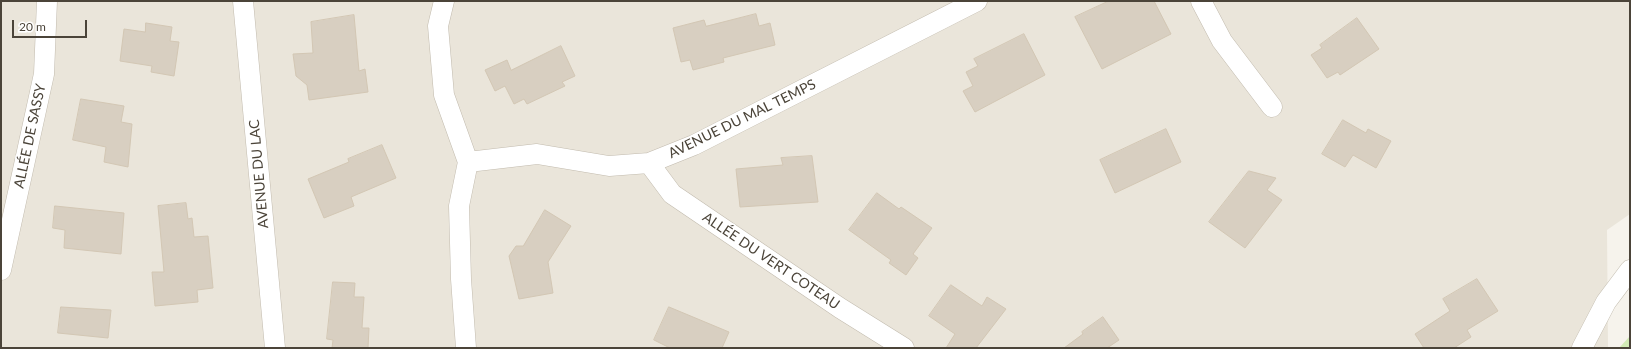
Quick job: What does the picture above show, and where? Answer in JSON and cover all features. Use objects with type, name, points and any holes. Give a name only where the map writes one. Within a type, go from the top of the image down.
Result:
[{"type":"street","name":"ALLÉE DE SASSY","points":[[1,270],[44,74],[47,1]]},
{"type":"street","name":"AVENUE DU LAC","points":[[243,1],[275,348]]},
{"type":"street","points":[[444,1],[438,26],[444,95],[468,162],[459,206],[461,279],[466,348]]},
{"type":"street","name":"AVENUE DU MAL TEMPS","points":[[468,162],[537,154],[609,166],[649,163],[694,145],[977,1]]},
{"type":"street","points":[[1201,1],[1222,41],[1272,107]]},
{"type":"street","name":"ALLÉE DU VERT COTEAU","points":[[649,163],[672,194],[840,308],[904,348]]},
{"type":"street","points":[[1582,348],[1606,302],[1630,270]]},
{"type":"shaded area","points":[[1,1],[1630,1],[1630,214],[1607,230],[1608,348],[1,348]]},
{"type":"green space","points":[[1630,336],[1630,348],[1619,348]]},
{"type":"building","points":[[1109,1],[1154,1],[1171,34],[1102,69],[1075,17]]},
{"type":"building","points":[[756,14],[759,26],[770,23],[775,45],[723,58],[724,62],[693,70],[690,60],[681,62],[673,28],[704,20],[706,26]]},
{"type":"building","points":[[354,15],[359,71],[365,69],[368,92],[309,100],[307,85],[296,76],[293,54],[313,53],[311,22]]},
{"type":"building","points":[[1357,18],[1379,49],[1340,75],[1338,72],[1327,78],[1311,55],[1322,48],[1320,45]]},
{"type":"building","points":[[146,23],[172,27],[170,41],[179,42],[174,76],[151,72],[152,66],[120,61],[124,29],[145,32]]},
{"type":"building","points":[[1024,34],[1045,75],[975,112],[963,91],[973,86],[966,72],[978,66],[974,59]]},
{"type":"building","points":[[561,46],[575,76],[562,82],[565,86],[527,104],[524,99],[514,104],[505,86],[495,91],[485,70],[507,60],[511,70]]},
{"type":"building","points":[[81,99],[124,106],[121,122],[132,124],[128,167],[104,162],[106,147],[73,140]]},
{"type":"building","points":[[1343,120],[1366,133],[1368,129],[1391,141],[1376,168],[1353,155],[1345,167],[1322,154]]},
{"type":"building","points":[[1166,129],[1181,162],[1115,193],[1100,160]]},
{"type":"building","points":[[382,145],[396,178],[351,197],[354,206],[324,218],[308,179],[349,162],[348,159]]},
{"type":"building","points":[[812,156],[818,202],[740,207],[736,169],[783,165],[781,158]]},
{"type":"building","points":[[1249,171],[1276,178],[1267,190],[1282,200],[1245,248],[1209,222]]},
{"type":"building","points":[[877,193],[899,209],[901,207],[932,228],[913,254],[918,258],[906,275],[889,263],[891,260],[849,230]]},
{"type":"building","points":[[186,203],[188,219],[192,218],[194,237],[208,236],[213,288],[197,290],[198,302],[155,306],[152,272],[164,272],[158,206]]},
{"type":"building","points":[[55,206],[124,213],[121,254],[64,248],[65,230],[53,228]]},
{"type":"building","points":[[545,210],[571,226],[548,262],[553,293],[519,299],[509,256],[516,246],[523,246]]},
{"type":"building","points":[[1477,279],[1498,311],[1467,330],[1471,337],[1454,348],[1424,348],[1415,334],[1450,311],[1443,299]]},
{"type":"building","points":[[333,282],[355,283],[354,297],[364,297],[362,328],[369,328],[368,348],[332,348],[333,340],[327,339]]},
{"type":"building","points":[[951,285],[982,306],[987,297],[1006,309],[976,348],[946,348],[955,334],[929,316]]},
{"type":"building","points":[[61,307],[111,310],[108,338],[58,333]]},
{"type":"building","points":[[669,307],[729,332],[722,348],[670,348],[654,340]]},
{"type":"building","points":[[1103,317],[1119,340],[1107,348],[1064,348],[1083,334],[1082,332]]}]
